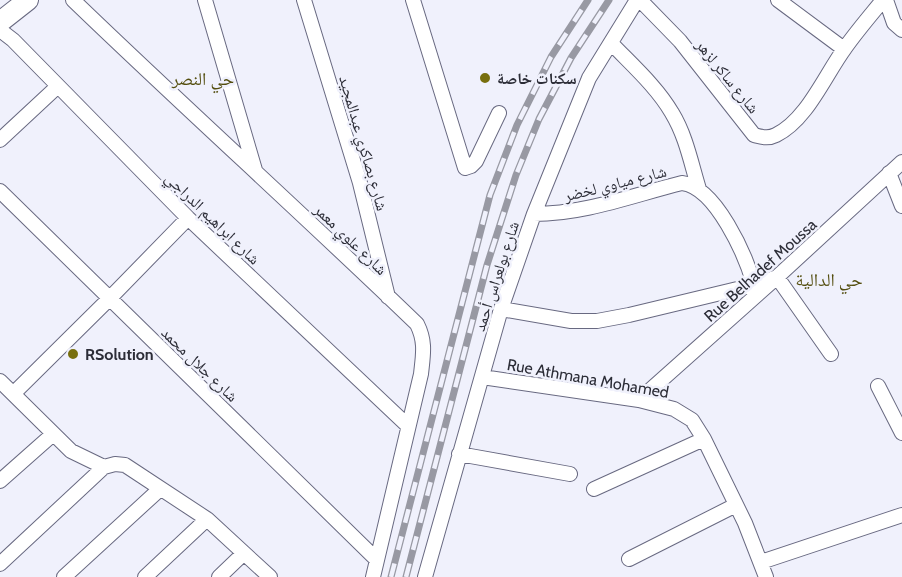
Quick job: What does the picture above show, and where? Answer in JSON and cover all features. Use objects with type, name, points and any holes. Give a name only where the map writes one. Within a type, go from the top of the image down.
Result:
[{"type":"street","points":[[0,22],[28,0]]},
{"type":"street","name":"شارع علوي معمر","points":[[73,0],[186,110],[255,170],[417,324],[423,336],[424,345],[421,374],[373,577]]},
{"type":"street","points":[[205,0],[255,170]]},
{"type":"street","name":"شارع بصاكري عبدالمجيد","points":[[304,0],[360,183],[388,297]]},
{"type":"street","points":[[413,0],[465,168],[476,161],[500,112]]},
{"type":"street","name":"شارع بولعراس أحمد","points":[[425,577],[501,309],[534,214],[585,87],[610,43],[639,0]]},
{"type":"street","name":"شارع ساكر لزهر","points":[[639,0],[680,41],[754,135],[766,138],[785,130],[801,114],[844,49],[884,0]]},
{"type":"street","points":[[778,0],[844,49]]},
{"type":"street","points":[[884,0],[894,23],[902,30]]},
{"type":"street","name":"شارع ابراهيم الدراجي","points":[[0,30],[13,40],[188,218],[408,426]]},
{"type":"street","points":[[610,43],[644,78],[672,112],[683,135],[699,189],[721,215],[736,241],[748,265],[754,285]]},
{"type":"street","points":[[0,140],[58,86]]},
{"type":"street","name":"Rue Belhadef Moussa","points":[[639,400],[902,162]]},
{"type":"street","points":[[889,173],[902,206]]},
{"type":"street","name":"شارع مياوي لخضر","points":[[534,214],[557,214],[597,206],[682,183],[699,189]]},
{"type":"street","name":"شارع جلال محمد","points":[[0,191],[377,560]]},
{"type":"street","points":[[14,393],[188,218]]},
{"type":"street","points":[[501,309],[571,321],[597,321],[754,285],[777,277],[831,354]]},
{"type":"street","name":"Rue Athmana Mohamed","points":[[482,376],[639,400],[674,409],[692,420],[704,439],[736,505],[766,577]]},
{"type":"street","points":[[0,381],[52,435],[71,451],[105,467]]},
{"type":"street","points":[[878,386],[902,433]]},
{"type":"street","points":[[2,474],[52,435]]},
{"type":"street","points":[[594,489],[704,439]]},
{"type":"street","points":[[459,454],[570,474]]},
{"type":"street","points":[[0,564],[105,467],[115,464],[125,465],[207,519],[270,577]]},
{"type":"street","points":[[64,577],[160,489]]},
{"type":"street","points":[[629,559],[736,505]]},
{"type":"street","points":[[761,562],[902,515]]},
{"type":"street","points":[[145,577],[207,519]]},
{"type":"street","points":[[219,577],[243,554]]},
{"type":"railway","points":[[391,577],[490,195],[517,125],[551,57],[588,0]]},
{"type":"railway","points":[[406,577],[487,265],[516,175],[539,119],[571,58],[609,0]]},
{"type":"place","name":"سكنات خاصة","points":[[485,78]]},
{"type":"place","name":"RSolution","points":[[73,354]]},
{"type":"district","name":"حي النصر","points":[[203,79]]},
{"type":"district","name":"حي الدالية","points":[[829,280]]}]
